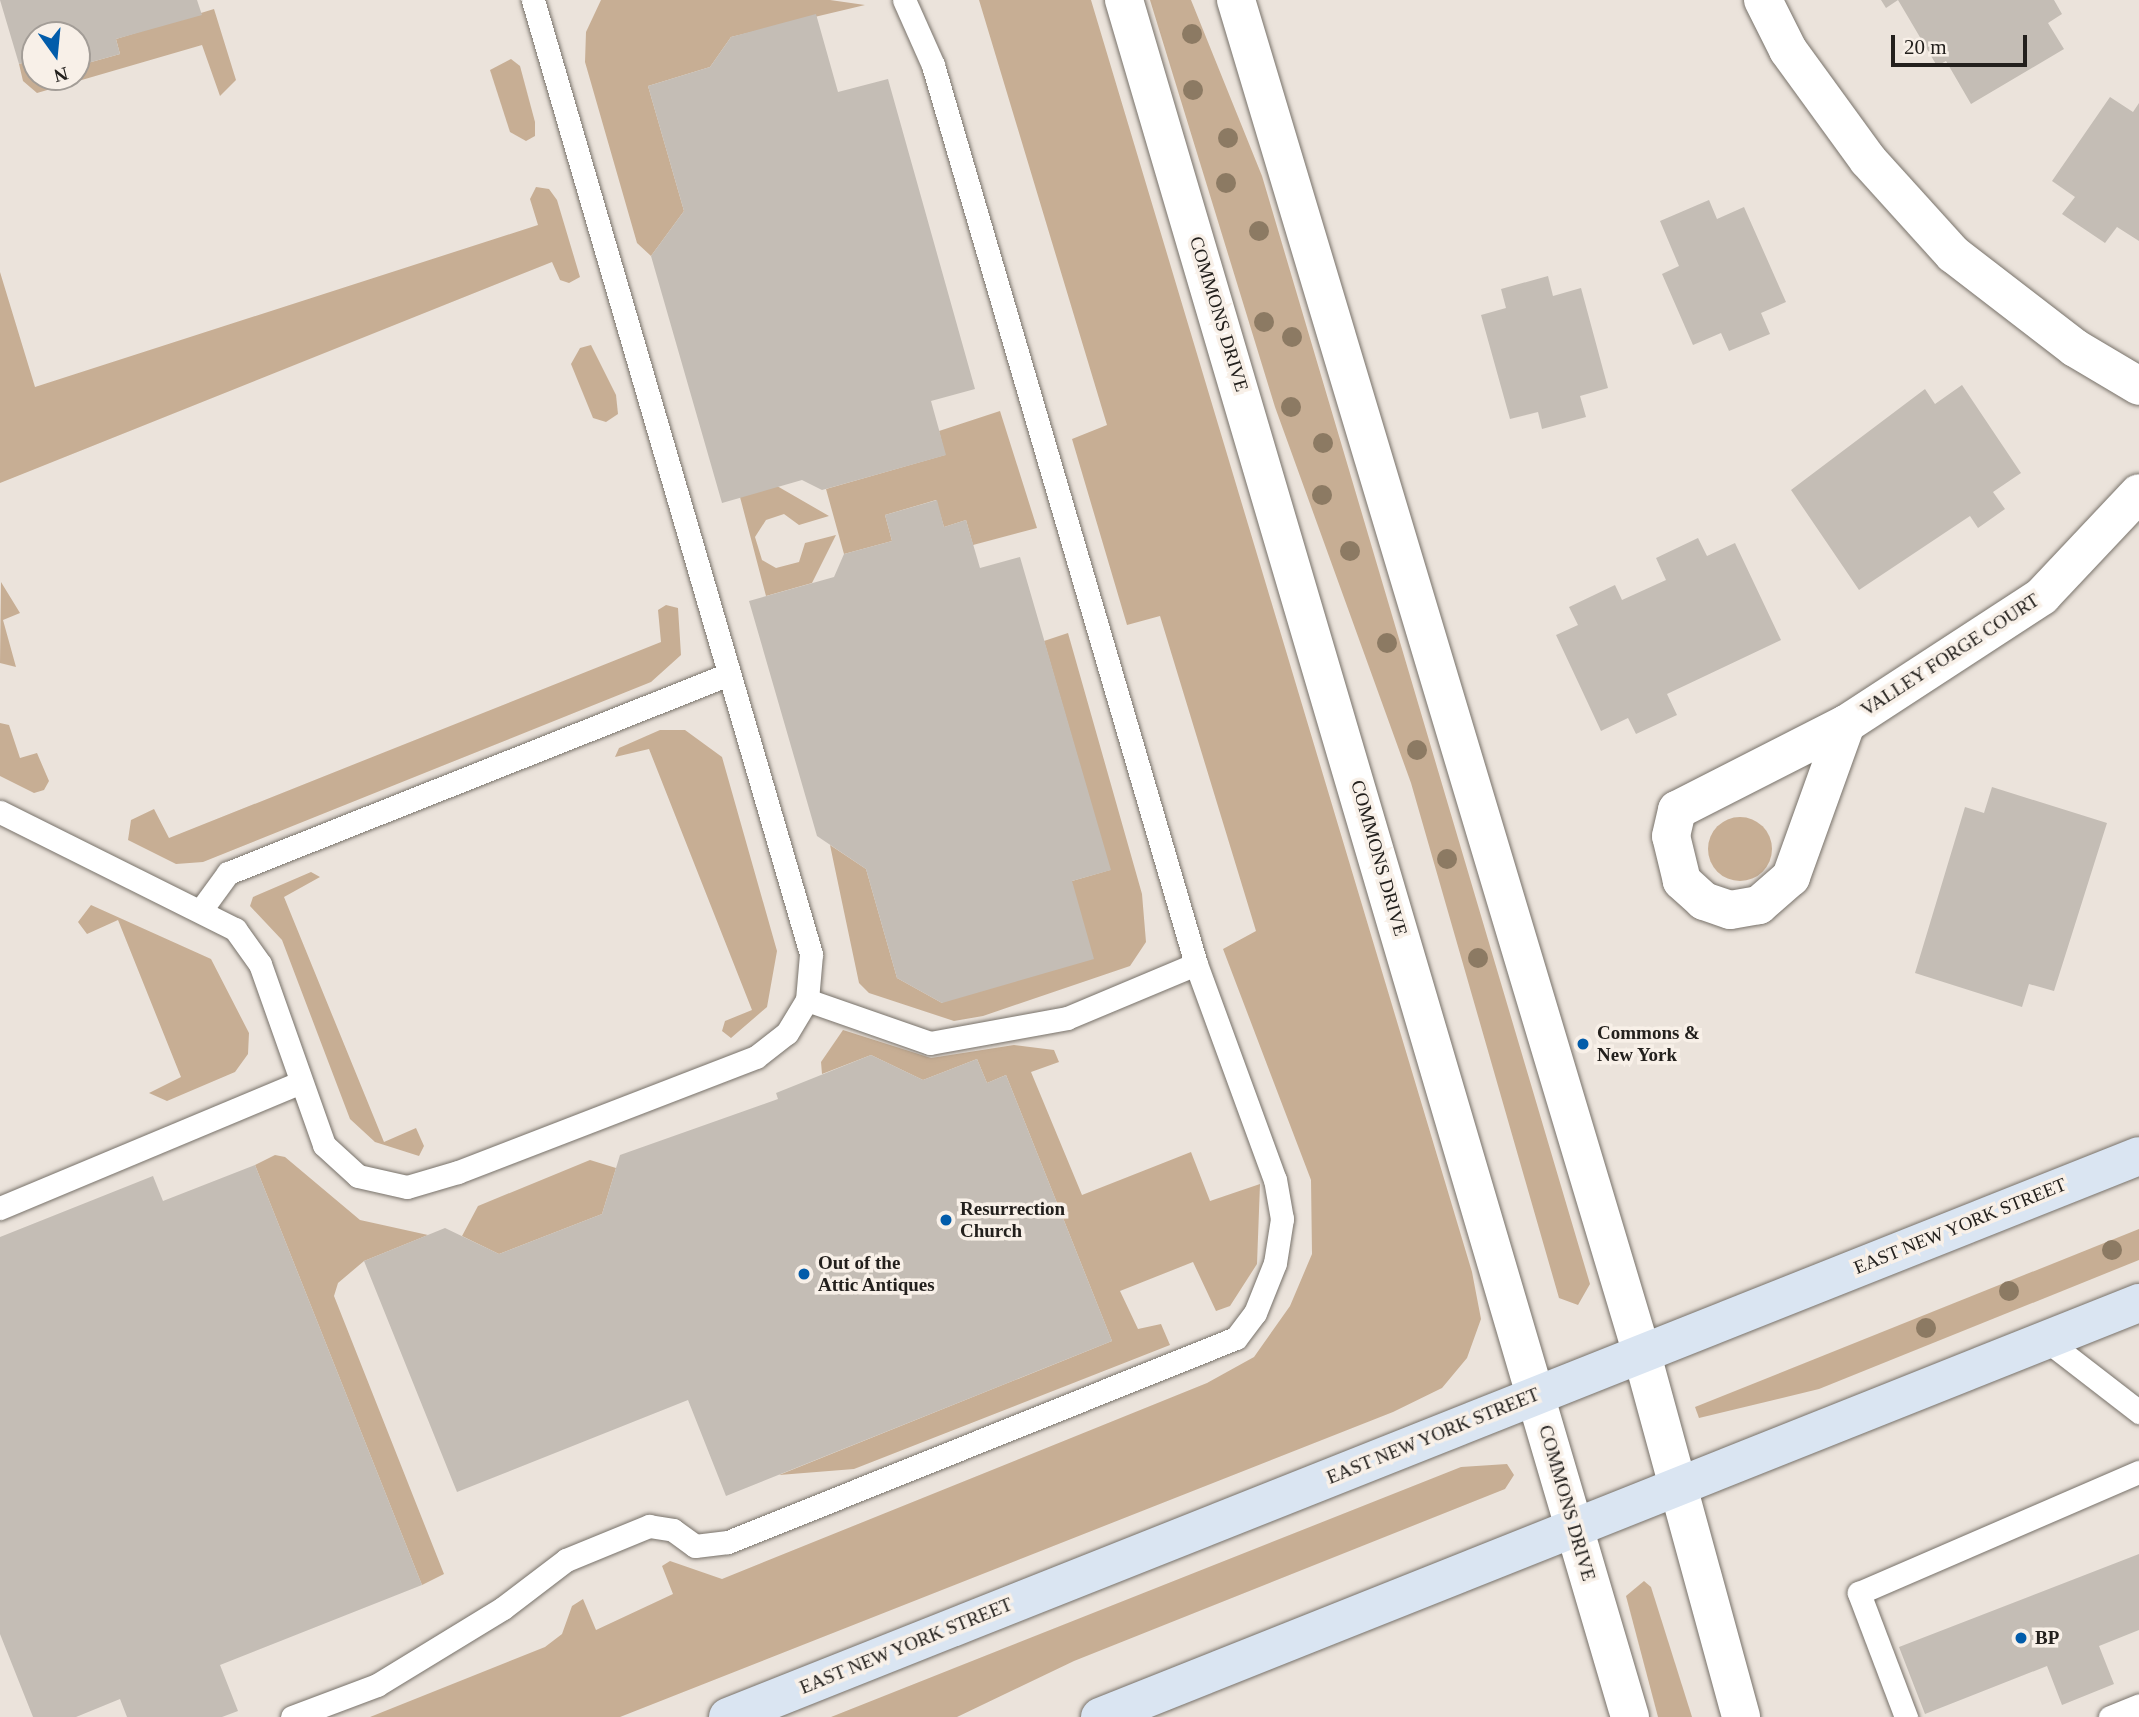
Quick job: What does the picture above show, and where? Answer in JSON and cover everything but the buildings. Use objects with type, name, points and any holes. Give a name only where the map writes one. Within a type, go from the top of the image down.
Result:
[{"type":"main road","name":"EAST NEW YORK STREET","points":[[728,1717],[1641,1351],[2139,1156]]},
{"type":"main road","points":[[1100,1717],[1679,1490],[2139,1303]]},
{"type":"street","name":"COMMONS DRIVE","points":[[1124,0],[1630,1717]]},
{"type":"street","points":[[1237,0],[1641,1351],[1741,1717]]},
{"type":"street","points":[[1763,0],[1788,50],[1868,160],[1953,254],[2075,348],[2139,386]]},
{"type":"street","name":"VALLEY FORGE COURT","points":[[1846,724],[1791,877],[1759,905],[1730,910],[1704,901],[1682,881],[1671,836],[1677,810],[1846,724],[2042,596],[2139,493]]},
{"type":"lane","points":[[0,812],[235,929],[260,964],[324,1145],[358,1176],[407,1187],[756,1057],[787,1033],[807,1000],[811,954],[533,0]]},
{"type":"lane","points":[[292,1717],[377,1685],[566,1560],[649,1526],[673,1530],[695,1546],[728,1542],[1236,1338],[1255,1313],[1275,1263],[1282,1219],[1275,1180],[1196,964],[933,65],[904,0]]},
{"type":"lane","points":[[201,910],[229,873],[729,674]]},
{"type":"lane","points":[[807,1000],[930,1043],[1067,1018],[1196,964]]},
{"type":"lane","points":[[0,1208],[301,1082]]},
{"type":"lane","points":[[2046,1340],[2139,1412]]},
{"type":"lane","points":[[1906,1717],[1859,1593],[2139,1472]]},
{"type":"lane","points":[[2110,1717],[2139,1705]]},
{"type":"shaded area","points":[[601,0],[830,0],[865,5],[731,37],[710,67],[648,86],[684,211],[651,256],[637,243],[585,62],[586,32]]},
{"type":"shaded area","points":[[979,0],[1091,0],[1472,1272],[1481,1319],[1467,1358],[1442,1388],[1393,1412],[620,1717],[370,1717],[545,1647],[562,1634],[572,1606],[583,1599],[596,1630],[673,1594],[662,1566],[670,1561],[722,1579],[1207,1383],[1254,1357],[1290,1306],[1312,1254],[1311,1180],[1223,949],[1256,931],[1160,616],[1127,625],[1072,439],[1107,425]]},
{"type":"shaded area","points":[[1150,0],[1191,0],[1262,176],[1590,1284],[1578,1305],[1559,1298],[1411,783],[1275,407]]},
{"type":"shaded area","points":[[214,9],[236,80],[220,96],[202,45],[91,77],[91,62],[120,54],[116,39]]},
{"type":"shaded area","points":[[511,59],[520,66],[535,122],[535,136],[526,141],[510,132],[490,70]]},
{"type":"shaded area","points":[[536,187],[549,189],[557,200],[580,277],[569,283],[560,280],[552,262],[0,483],[0,272],[35,387],[538,225],[530,199]]},
{"type":"shaded area","points":[[591,345],[616,395],[618,414],[606,422],[593,418],[571,364],[580,348]]},
{"type":"shaded area","points":[[1000,411],[1037,528],[973,545],[966,520],[944,527],[936,500],[885,515],[892,541],[844,554],[826,489],[945,455],[939,431]]},
{"type":"shaded area","points":[[777,486],[829,516],[799,525],[784,514],[766,520],[755,537],[762,560],[776,568],[799,562],[805,543],[836,535],[812,583],[766,596],[740,497]]},
{"type":"shaded area","points":[[1,582],[20,613],[3,620],[16,667],[0,663]]},
{"type":"shaded area","points":[[666,605],[678,608],[681,655],[651,682],[203,862],[176,864],[128,840],[131,820],[154,809],[169,838],[661,642],[658,610]]},
{"type":"shaded area","points":[[1068,633],[1142,894],[1146,942],[1130,966],[983,1016],[954,1021],[869,993],[859,983],[830,845],[866,869],[897,978],[942,1003],[1072,881],[1110,870],[1044,641]]},
{"type":"shaded area","points":[[0,723],[9,725],[20,758],[37,753],[49,781],[44,790],[34,793],[0,776]]},
{"type":"shaded area","points":[[660,730],[685,730],[722,757],[777,951],[767,1007],[731,1038],[722,1031],[725,1021],[752,1010],[649,749],[615,757],[619,748]]},
{"type":"shaded area","points":[[1740,817],[1752,819],[1763,826],[1770,837],[1770,861],[1763,872],[1752,879],[1740,881],[1728,879],[1717,872],[1710,861],[1708,849],[1710,837],[1717,826],[1728,819]]},
{"type":"shaded area","points":[[311,872],[320,877],[284,897],[384,1142],[416,1128],[424,1146],[419,1156],[375,1142],[350,1119],[282,940],[250,906],[253,897]]},
{"type":"shaded area","points":[[91,905],[211,959],[249,1033],[248,1054],[235,1072],[167,1101],[149,1093],[181,1077],[118,920],[87,934],[78,922]]},
{"type":"shaded area","points":[[843,1030],[931,1058],[1014,1045],[1054,1050],[1059,1062],[1031,1072],[1082,1195],[1191,1152],[1210,1201],[1260,1184],[1257,1264],[1230,1306],[1216,1311],[1193,1262],[1120,1291],[1138,1329],[1161,1324],[1170,1345],[854,1469],[779,1475],[1112,1341],[1006,1075],[987,1083],[977,1059],[923,1080],[871,1055],[822,1074],[821,1062]]},
{"type":"shaded area","points":[[275,1155],[285,1157],[360,1220],[428,1235],[364,1261],[338,1283],[334,1296],[444,1574],[422,1585],[255,1165]]},
{"type":"shaded area","points":[[590,1160],[616,1168],[602,1214],[499,1254],[462,1236],[478,1206]]},
{"type":"shaded area","points":[[2139,1229],[2139,1260],[1819,1389],[1699,1418],[1695,1407]]},
{"type":"shaded area","points":[[1507,1464],[1514,1475],[1505,1489],[1074,1661],[957,1717],[831,1717],[1461,1467]]},
{"type":"shaded area","points":[[1644,1581],[1651,1587],[1692,1717],[1658,1717],[1626,1596]]},
{"type":"place","name":"Commons & New York","points":[[1583,1044]]},
{"type":"place","name":"Resurrection Church","points":[[946,1220]]},
{"type":"place","name":"Out of the Attic Antiques","points":[[804,1274]]},
{"type":"place","name":"BP","points":[[2021,1638]]}]
